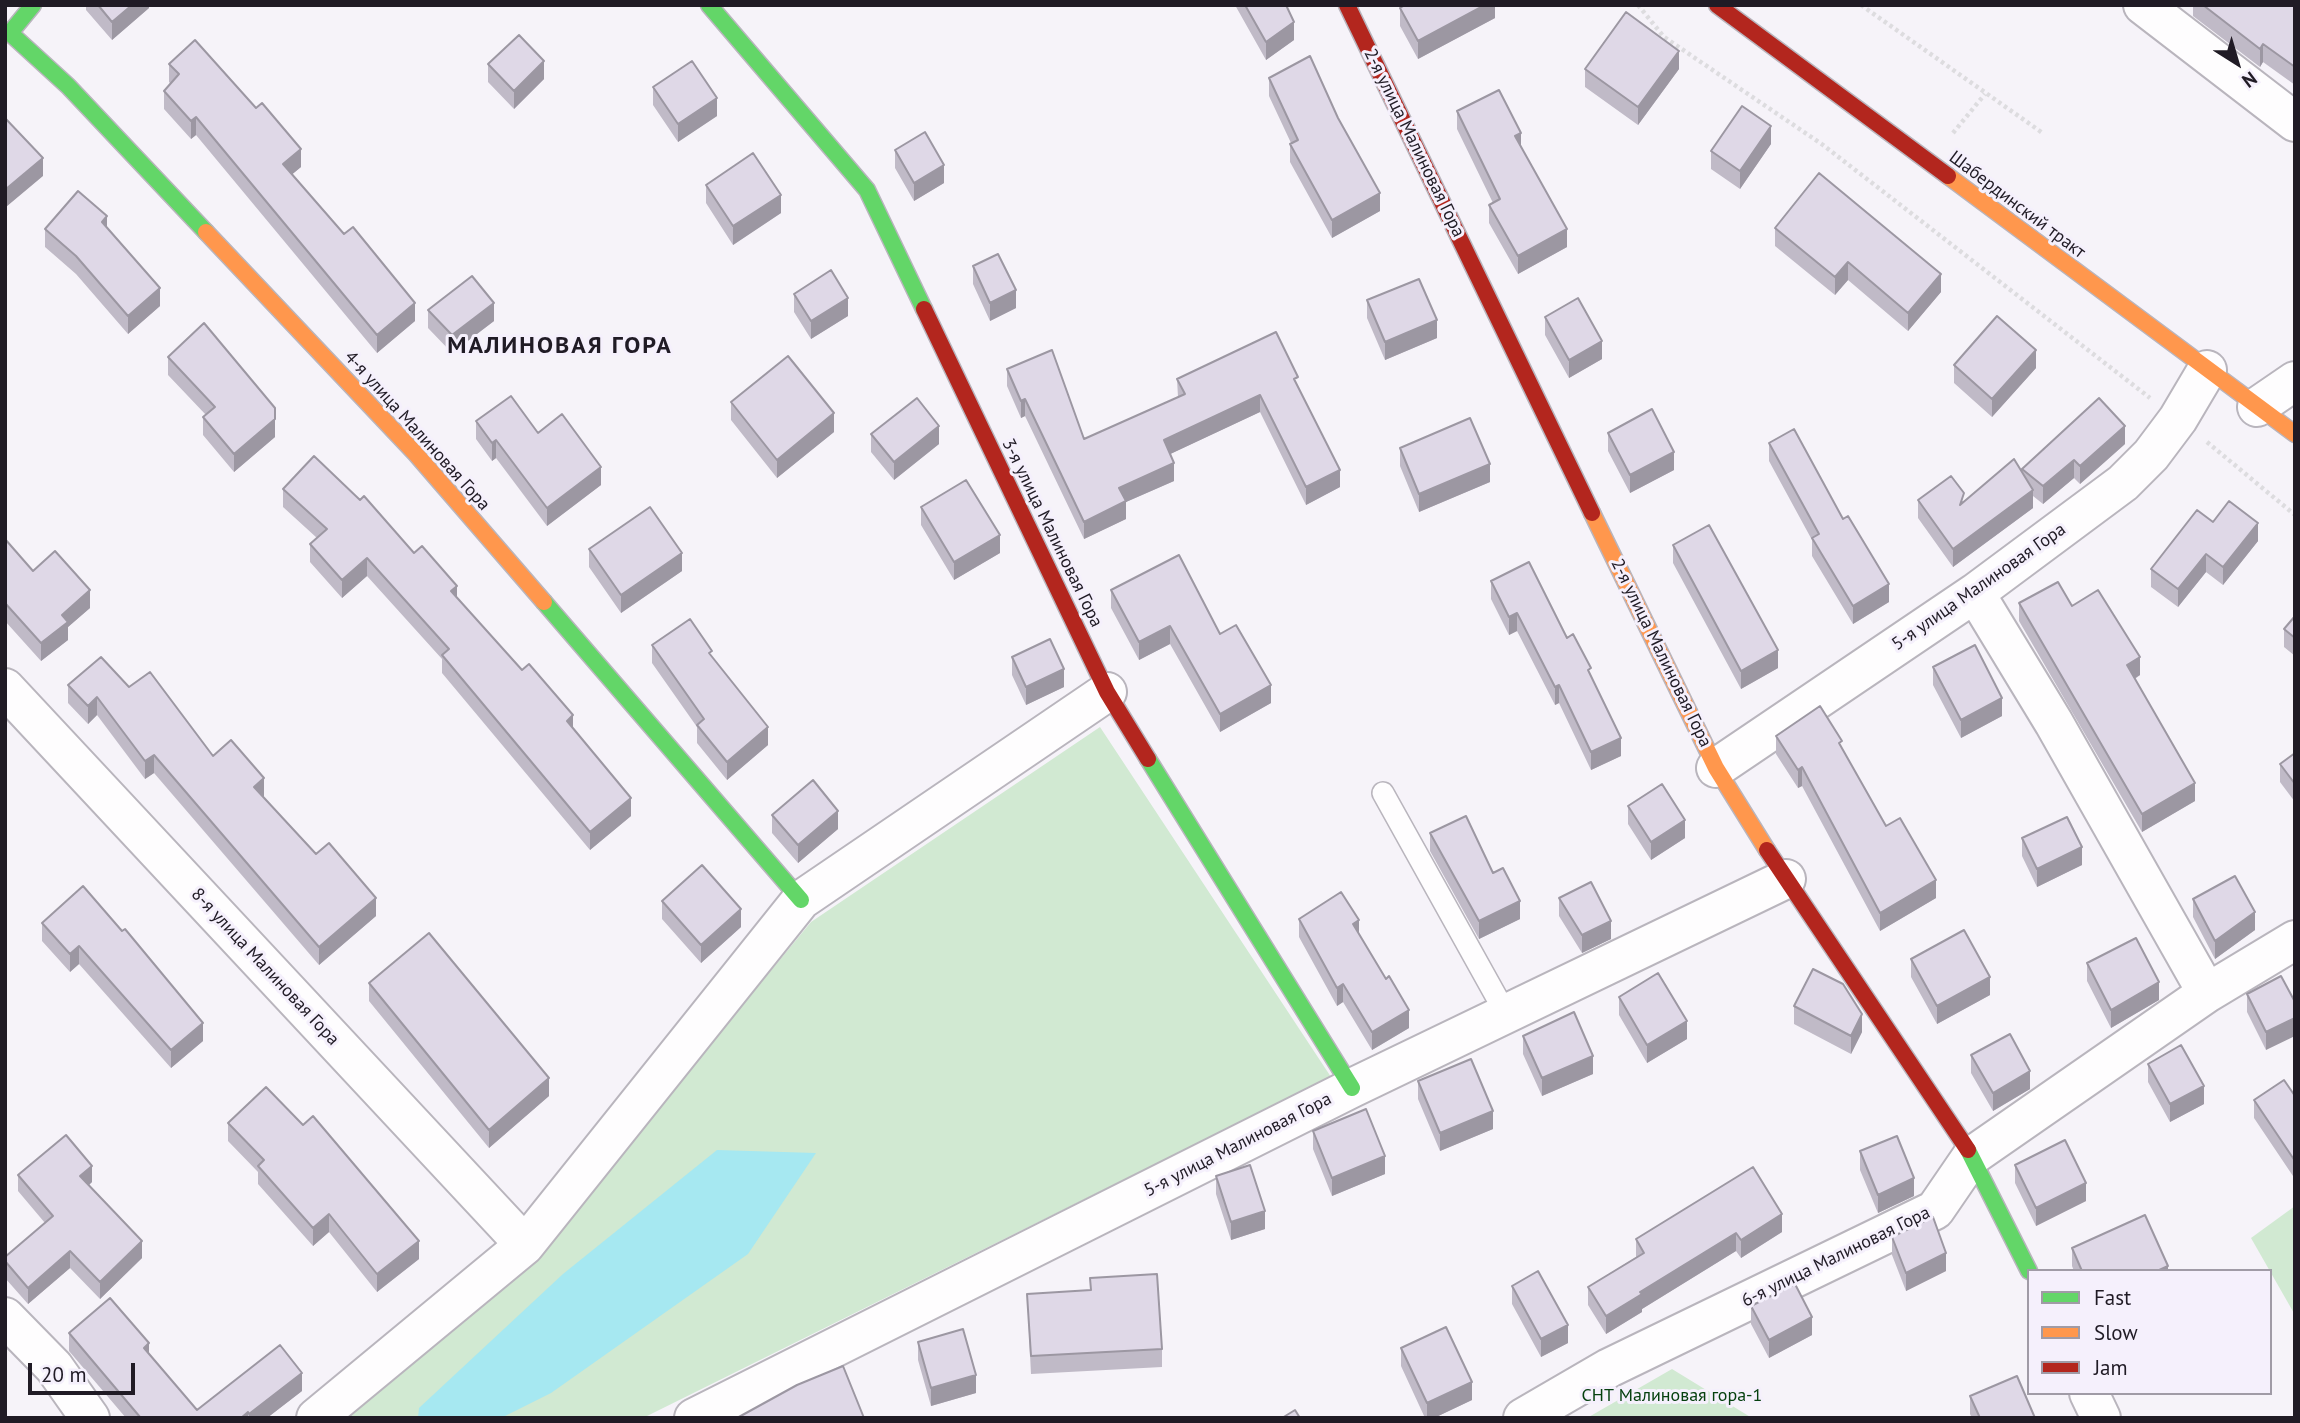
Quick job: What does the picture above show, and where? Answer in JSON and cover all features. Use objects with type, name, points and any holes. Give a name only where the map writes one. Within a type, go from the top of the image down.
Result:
[{"type":"street","name":"3-я улица Малиновая Гора","points":[[709,5],[867,190],[1107,692],[1352,1088]]},
{"type":"street","name":"2-я улица Малиновая Гора","points":[[1347,5],[1716,768],[1786,879],[1972,1156],[2028,1269]]},
{"type":"street","name":"Шабердинский тракт","points":[[1717,5],[2295,434]]},
{"type":"street","points":[[2143,5],[2295,122]]},
{"type":"street","name":"4-я улица Малиновая Гора","points":[[16,23],[68,86],[416,454],[801,900]]},
{"type":"street","name":"5-я улица Малиновая Гора","points":[[1716,768],[1975,593],[2123,483],[2151,455],[2172,428],[2207,370]]},
{"type":"street","points":[[2257,407],[2295,381]]},
{"type":"street","points":[[1975,593],[2053,723],[2207,993]]},
{"type":"street","name":"8-я улица Малиновая Гора","points":[[5,688],[524,1245]]},
{"type":"street","points":[[316,1418],[524,1245],[801,900],[1107,692]]},
{"type":"street","name":"5-я улица Малиновая Гора","points":[[694,1418],[1352,1088],[1786,879]]},
{"type":"street","name":"6-я улица Малиновая Гора","points":[[1523,1418],[1609,1367],[1935,1210],[1972,1156],[2207,993],[2295,940]]},
{"type":"street","points":[[5,1317],[54,1367],[90,1418]]},
{"type":"street","points":[[2090,1395],[2101,1418]]},
{"type":"lane","points":[[1383,793],[1506,1014]]},
{"type":"path","points":[[1638,5],[1664,37],[1823,145],[2054,326]]},
{"type":"path","points":[[1861,5],[2044,134]]},
{"type":"green space","points":[[1100,727],[1331,1077],[643,1418],[337,1418],[535,1256],[811,922]]},
{"type":"green space","points":[[2295,1206],[2295,1315],[2272,1275],[2272,1269],[2269,1269],[2251,1238]]},
{"type":"green space","name":"СНТ Малиновая гора-1","points":[[1672,1369],[1752,1418],[1587,1418]]},
{"type":"water","points":[[717,1150],[816,1153],[748,1254],[551,1393],[501,1418],[418,1418],[419,1408],[563,1274]]},
{"type":"building","points":[[98,5],[132,5],[112,22]]},
{"type":"building","points":[[1245,5],[1286,5],[1294,22],[1266,42]]},
{"type":"building","points":[[1405,5],[1485,5],[1418,41],[1400,8]]},
{"type":"building","points":[[2203,5],[2295,5],[2295,67],[2263,44],[2260,49]]},
{"type":"building","points":[[1626,12],[1679,51],[1638,107],[1585,69]]},
{"type":"building","points":[[519,35],[544,61],[514,91],[488,64]]},
{"type":"building","points":[[195,40],[256,108],[262,103],[301,149],[283,164],[344,234],[353,227],[415,303],[377,335],[196,117],[191,121],[164,91],[179,74],[169,64]]},
{"type":"building","points":[[1310,56],[1338,118],[1380,193],[1332,220],[1290,144],[1298,140],[1269,78]]},
{"type":"building","points":[[692,61],[717,98],[678,124],[653,87]]},
{"type":"building","points":[[1499,90],[1521,133],[1515,136],[1567,229],[1518,256],[1489,205],[1500,199],[1457,111]]},
{"type":"building","points":[[1742,106],[1771,126],[1740,171],[1711,151]]},
{"type":"building","points":[[5,118],[43,158],[6,189],[5,189]]},
{"type":"building","points":[[925,132],[944,165],[914,183],[895,150]]},
{"type":"building","points":[[753,153],[781,195],[733,226],[706,185]]},
{"type":"building","points":[[1819,173],[1941,274],[1908,313],[1848,262],[1835,277],[1775,228]]},
{"type":"building","points":[[78,191],[107,216],[102,222],[160,288],[128,316],[76,256],[45,229]]},
{"type":"building","points":[[998,254],[1016,290],[990,303],[973,266]]},
{"type":"building","points":[[831,270],[848,298],[811,321],[794,294]]},
{"type":"building","points":[[472,276],[494,303],[452,335],[428,310]]},
{"type":"building","points":[[1419,279],[1437,320],[1385,342],[1367,300]]},
{"type":"building","points":[[1578,298],[1602,341],[1569,360],[1545,317]]},
{"type":"building","points":[[1997,316],[2036,350],[1992,399],[1954,365]]},
{"type":"building","points":[[204,323],[275,408],[275,419],[234,454],[203,417],[215,407],[168,357]]},
{"type":"building","points":[[1276,332],[1298,377],[1294,379],[1340,470],[1306,487],[1260,395],[1164,440],[1174,463],[1119,488],[1126,501],[1084,522],[1025,399],[1021,401],[1007,369],[1052,350],[1084,439],[1185,394],[1177,379]]},
{"type":"building","points":[[788,356],[834,413],[777,460],[731,402]]},
{"type":"building","points":[[511,396],[538,433],[562,414],[601,467],[547,508],[496,440],[492,443],[476,421]]},
{"type":"building","points":[[917,398],[939,426],[894,462],[871,434]]},
{"type":"building","points":[[2099,398],[2125,426],[2080,466],[2074,460],[2043,486],[2022,469]]},
{"type":"building","points":[[1652,409],[1674,452],[1630,475],[1608,433]]},
{"type":"building","points":[[1470,418],[1490,464],[1419,494],[1400,448]]},
{"type":"building","points":[[1794,429],[1843,519],[1848,516],[1889,584],[1853,606],[1812,538],[1819,534],[1769,443]]},
{"type":"building","points":[[314,456],[360,500],[364,496],[414,553],[422,546],[457,586],[451,591],[522,670],[529,664],[573,715],[567,721],[631,798],[590,832],[442,655],[449,649],[367,558],[342,580],[310,544],[327,529],[283,489]]},
{"type":"building","points":[[2014,459],[2033,490],[1953,549],[1918,500],[1951,476],[1964,493],[1960,505]]},
{"type":"building","points":[[966,480],[1000,535],[954,562],[921,507]]},
{"type":"building","points":[[2229,501],[2258,523],[2223,567],[2206,554],[2178,589],[2151,569],[2197,510],[2213,522]]},
{"type":"building","points":[[650,507],[682,553],[621,595],[589,549]]},
{"type":"building","points":[[1709,525],[1778,650],[1741,671],[1673,545]]},
{"type":"building","points":[[5,539],[33,571],[55,551],[90,590],[62,615],[68,622],[41,643],[5,603]]},
{"type":"building","points":[[1179,555],[1220,634],[1236,625],[1271,685],[1220,714],[1170,626],[1139,642],[1111,590]]},
{"type":"building","points":[[1529,562],[1567,638],[1573,634],[1591,668],[1588,670],[1621,738],[1591,752],[1559,685],[1555,687],[1517,613],[1509,617],[1491,581]]},
{"type":"building","points":[[2058,582],[2072,606],[2098,590],[2140,657],[2127,665],[2195,783],[2142,814],[2019,603]]},
{"type":"building","points":[[2295,616],[2295,638],[2284,629]]},
{"type":"building","points":[[690,619],[712,651],[709,653],[768,727],[727,762],[697,725],[704,719],[652,645]]},
{"type":"building","points":[[1050,639],[1064,669],[1026,687],[1012,657]]},
{"type":"building","points":[[1975,645],[2002,698],[1961,720],[1933,667]]},
{"type":"building","points":[[101,657],[129,687],[150,672],[213,756],[231,740],[264,778],[254,787],[316,854],[329,843],[376,898],[319,947],[154,755],[145,761],[97,697],[88,706],[68,685]]},
{"type":"building","points":[[1820,706],[1842,741],[1839,743],[1886,826],[1900,818],[1936,880],[1880,913],[1802,767],[1798,770],[1776,736]]},
{"type":"building","points":[[2295,753],[2295,784],[2280,764]]},
{"type":"building","points":[[813,780],[838,811],[798,845],[772,815]]},
{"type":"building","points":[[1662,784],[1685,820],[1651,842],[1628,806]]},
{"type":"building","points":[[1466,816],[1493,873],[1503,868],[1520,901],[1479,921],[1430,833]]},
{"type":"building","points":[[2067,817],[2082,847],[2037,869],[2022,838]]},
{"type":"building","points":[[702,865],[741,909],[701,945],[662,901]]},
{"type":"building","points":[[2235,876],[2255,912],[2215,941],[2193,899]]},
{"type":"building","points":[[1591,882],[1611,921],[1582,935],[1559,898]]},
{"type":"building","points":[[83,886],[122,931],[125,929],[203,1023],[171,1050],[79,946],[70,954],[42,923]]},
{"type":"building","points":[[1341,892],[1359,920],[1353,924],[1386,979],[1389,976],[1409,1010],[1372,1032],[1343,984],[1337,988],[1299,919]]},
{"type":"building","points":[[1964,930],[1990,977],[1937,1006],[1911,959]]},
{"type":"building","points":[[429,933],[549,1078],[489,1130],[369,983]]},
{"type":"building","points":[[2136,938],[2159,982],[2111,1010],[2087,963]]},
{"type":"building","points":[[1813,969],[1843,984],[1862,1014],[1851,1036],[1794,1006]]},
{"type":"building","points":[[1658,973],[1687,1021],[1647,1045],[1619,997]]},
{"type":"building","points":[[2281,976],[2295,1002],[2295,1018],[2266,1032],[2247,994]]},
{"type":"building","points":[[1574,1012],[1593,1056],[1542,1078],[1523,1036]]},
{"type":"building","points":[[2010,1034],[2030,1071],[1993,1093],[1971,1055]]},
{"type":"building","points":[[2181,1045],[2204,1086],[2170,1104],[2148,1064]]},
{"type":"building","points":[[1471,1059],[1493,1111],[1440,1133],[1418,1081]]},
{"type":"building","points":[[2284,1080],[2295,1096],[2295,1161],[2254,1100]]},
{"type":"building","points":[[266,1087],[303,1125],[313,1116],[419,1241],[377,1274],[329,1214],[313,1228],[258,1166],[264,1160],[228,1123]]},
{"type":"building","points":[[1366,1109],[1385,1156],[1332,1178],[1313,1131]]},
{"type":"building","points":[[66,1135],[92,1166],[80,1176],[142,1241],[100,1282],[70,1251],[28,1288],[5,1261],[5,1257],[53,1216],[18,1175]]},
{"type":"building","points":[[1897,1136],[1914,1178],[1878,1195],[1860,1151]]},
{"type":"building","points":[[2065,1140],[2086,1183],[2036,1208],[2015,1165]]},
{"type":"building","points":[[1250,1165],[1265,1211],[1231,1222],[1216,1176]]},
{"type":"building","points":[[1753,1167],[1782,1214],[1741,1240],[1736,1233],[1606,1316],[1588,1287],[1644,1253],[1636,1239]]},
{"type":"building","points":[[2145,1215],[2168,1266],[2161,1269],[2081,1269],[2072,1248]]},
{"type":"building","points":[[1933,1217],[1946,1253],[1906,1273],[1892,1237]]},
{"type":"building","points":[[1538,1271],[1568,1325],[1541,1339],[1512,1286]]},
{"type":"building","points":[[1157,1274],[1162,1349],[1031,1356],[1027,1294],[1091,1290],[1090,1278]]},
{"type":"building","points":[[1795,1284],[1812,1317],[1769,1340],[1751,1306]]},
{"type":"building","points":[[110,1298],[149,1343],[144,1348],[197,1410],[280,1345],[302,1373],[241,1418],[139,1418],[69,1333]]},
{"type":"building","points":[[1446,1327],[1472,1382],[1427,1403],[1401,1348]]},
{"type":"building","points":[[963,1329],[976,1375],[931,1388],[918,1342]]},
{"type":"building","points":[[843,1366],[864,1418],[737,1418],[797,1385]]},
{"type":"building","points":[[2017,1376],[2035,1418],[1980,1418],[1970,1396]]},
{"type":"building","points":[[1295,1410],[1300,1418],[1282,1418]]},
{"type":"traffic: fast","points":[[33,5],[10,33],[68,86],[206,232]]},
{"type":"traffic: fast","points":[[709,5],[867,190],[924,309]]},
{"type":"traffic: fast","points":[[544,602],[801,900]]},
{"type":"traffic: fast","points":[[1148,759],[1352,1088]]},
{"type":"traffic: fast","points":[[1968,1150],[2028,1269]]},
{"type":"traffic: slow","points":[[1948,176],[2295,434]]},
{"type":"traffic: slow","points":[[206,232],[416,454],[544,602]]},
{"type":"traffic: slow","points":[[1592,513],[1716,768],[1767,850]]},
{"type":"traffic: jam","points":[[1347,5],[1592,513]]},
{"type":"traffic: jam","points":[[1717,5],[1948,176]]},
{"type":"traffic: jam","points":[[924,309],[1107,692],[1148,759]]},
{"type":"traffic: jam","points":[[1767,850],[1968,1150]]},
{"type":"district","name":"МАЛИНОВАЯ ГОРА","points":[[560,346]]}]
